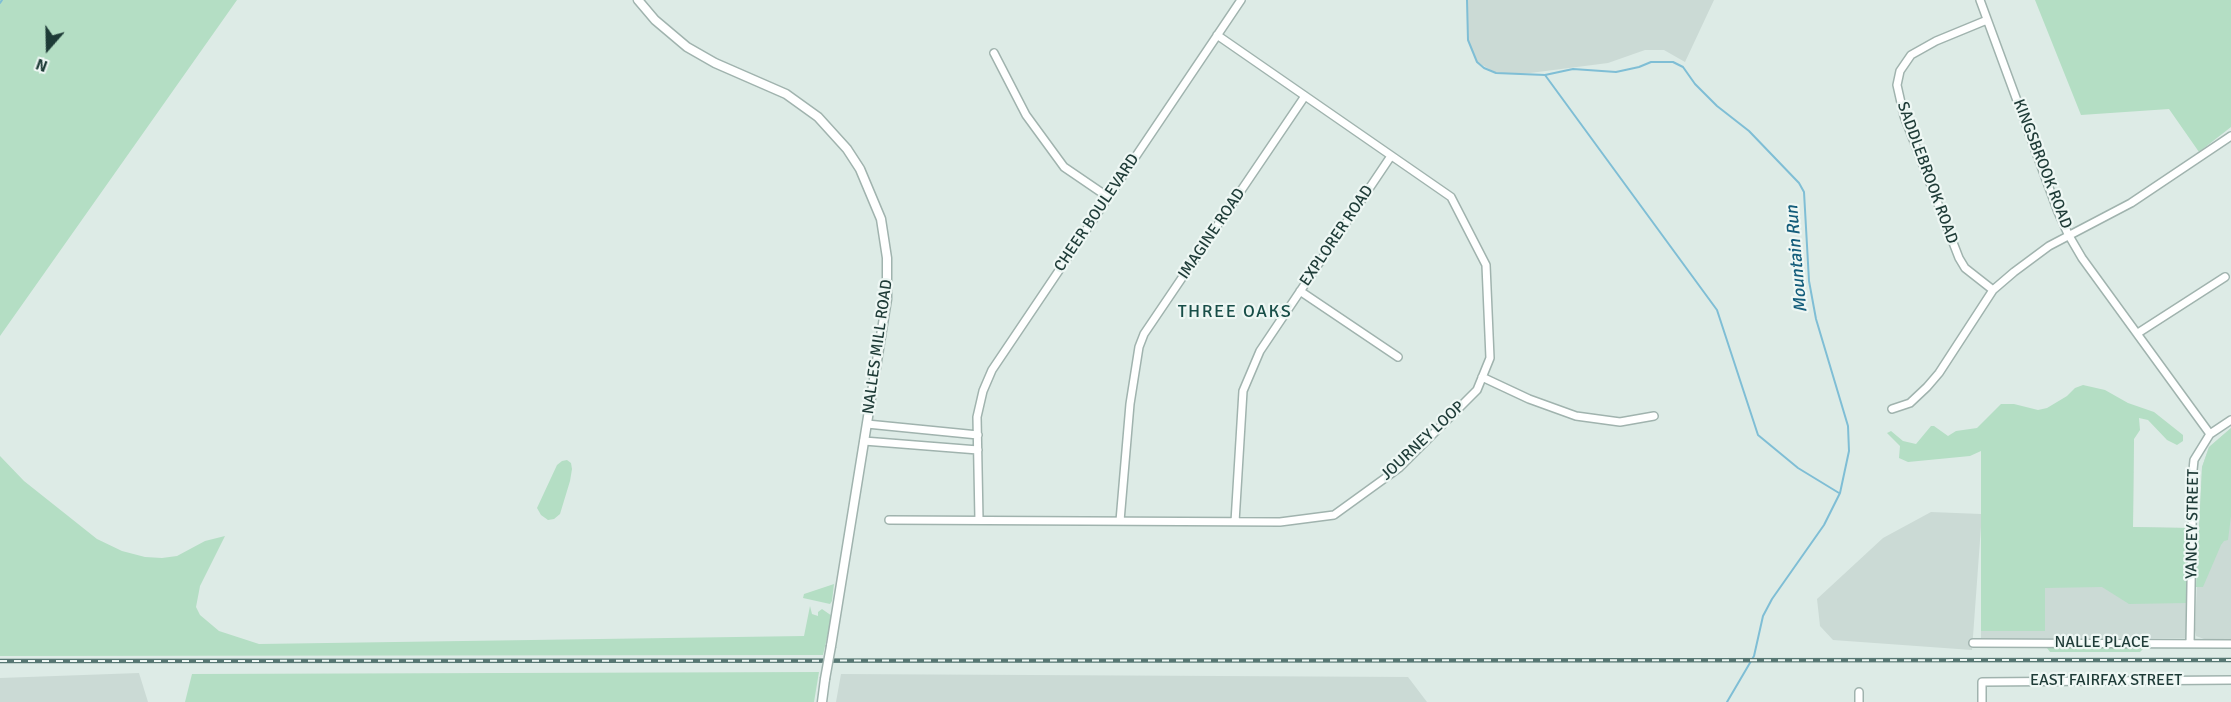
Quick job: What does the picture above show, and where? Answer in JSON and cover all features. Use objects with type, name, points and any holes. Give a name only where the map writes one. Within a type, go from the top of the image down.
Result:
[{"type":"street","name":"NALLES MILL ROAD","points":[[638,0],[655,20],[687,46],[715,63],[757,80],[799,103],[832,131],[860,169],[881,219],[888,278],[881,339],[822,702]]},
{"type":"street","name":"CHEER BOULEVARD","points":[[979,520],[977,417],[983,391],[992,370],[1241,0]]},
{"type":"street","name":"KINGSBROOK ROAD","points":[[1980,0],[2068,234],[2082,258],[2210,434]]},
{"type":"street","name":"SADDLEBROOK ROAD","points":[[1987,20],[1936,41],[1911,55],[1900,71],[1897,85],[1904,116],[1959,258],[1965,268],[1993,290]]},
{"type":"street","name":"JOURNEY LOOP","points":[[888,520],[1280,522],[1334,515],[1399,468],[1477,390],[1490,358],[1486,265],[1451,197],[1217,35]]},
{"type":"street","points":[[994,53],[1026,115],[1064,167],[1108,197]]},
{"type":"street","name":"IMAGINE ROAD","points":[[1120,521],[1130,404],[1138,347],[1144,334],[1305,96]]},
{"type":"street","points":[[1892,409],[1910,403],[1927,387],[1939,373],[1993,290],[2032,258],[2068,234],[2131,203],[2231,136]]},
{"type":"street","name":"EXPLORER ROAD","points":[[1235,522],[1243,391],[1260,351],[1391,156]]},
{"type":"street","points":[[2138,333],[2225,277]]},
{"type":"street","points":[[1300,291],[1398,357]]},
{"type":"street","points":[[1482,377],[1529,399],[1576,416],[1620,422],[1654,416]]},
{"type":"street","name":"YANCEY STREET","points":[[2190,644],[2193,470],[2198,450],[2210,434],[2231,420]]},
{"type":"street","points":[[867,424],[978,435]]},
{"type":"street","points":[[864,441],[978,450]]},
{"type":"street","name":"NALLE PLACE","points":[[1973,643],[2231,644]]},
{"type":"street","name":"EAST FAIRFAX STREET","points":[[1982,702],[1982,682],[2231,680]]},
{"type":"street","points":[[1859,692],[1859,702]]},
{"type":"shaded area","points":[[1467,0],[1714,0],[1685,62],[1664,50],[1645,50],[1608,63],[1530,73],[1496,73],[1477,62],[1468,40]]},
{"type":"shaded area","points":[[2134,412],[2133,527],[2188,528],[2188,638],[1981,638],[1981,527],[1972,650],[1833,640],[1820,626],[1817,599],[1883,538],[1931,512],[1981,514],[1982,450]]},
{"type":"shaded area","points":[[2231,428],[2231,640],[2204,639],[2196,636],[2195,630],[2202,467],[2209,447]]},
{"type":"shaded area","points":[[139,673],[148,702],[0,702],[0,678]]},
{"type":"shaded area","points":[[841,674],[1408,677],[1427,702],[836,702]]},
{"type":"green space","points":[[0,0],[237,0],[0,336]]},
{"type":"green space","points":[[2035,0],[2231,0],[2231,127],[2199,152],[2169,109],[2081,115]]},
{"type":"green space","points":[[2083,385],[2105,390],[2128,403],[2154,412],[2183,435],[2183,441],[2177,445],[2167,440],[2148,420],[2139,418],[2140,430],[2134,439],[2133,527],[2188,528],[2188,603],[2129,604],[2102,587],[2045,588],[2045,631],[1981,631],[1981,451],[1970,456],[1908,462],[1899,458],[1900,446],[1887,433],[1891,431],[1903,441],[1916,444],[1931,426],[1948,436],[1956,431],[1977,428],[2001,404],[2014,404],[2038,410],[2047,408]]},
{"type":"green space","points":[[2231,428],[2231,516],[2228,540],[2221,545],[2203,587],[2196,587],[2202,467],[2209,447]]},
{"type":"green space","points":[[0,456],[24,481],[97,539],[122,551],[145,557],[177,556],[205,541],[225,536],[200,586],[196,607],[200,615],[219,631],[259,644],[804,636],[810,606],[812,614],[818,616],[818,612],[822,609],[832,616],[823,655],[0,656]]},
{"type":"green space","points":[[567,460],[571,463],[572,469],[560,514],[548,520],[537,508],[557,465]]},
{"type":"green space","points":[[834,584],[830,604],[803,598],[804,594]]},
{"type":"green space","points":[[2142,646],[2143,649],[2140,652],[2050,652],[2047,648]]},
{"type":"green space","points":[[819,672],[814,702],[185,702],[192,674]]},
{"type":"waterway","name":"Mountain Run","points":[[1467,0],[1468,40],[1477,62],[1484,68],[1496,73],[1545,75],[1573,69],[1616,72],[1651,62],[1673,62],[1683,67],[1695,84],[1717,106],[1749,131],[1799,183],[1804,192],[1809,281],[1816,319],[1848,426],[1849,451],[1840,493],[1824,525],[1772,599],[1763,616],[1754,656],[1727,702]]},
{"type":"waterway","points":[[1545,75],[1717,310],[1758,435],[1798,468],[1839,493]]},
{"type":"railway","points":[[0,661],[2231,660]]},
{"type":"district","name":"THREE OAKS","points":[[1235,312]]}]
